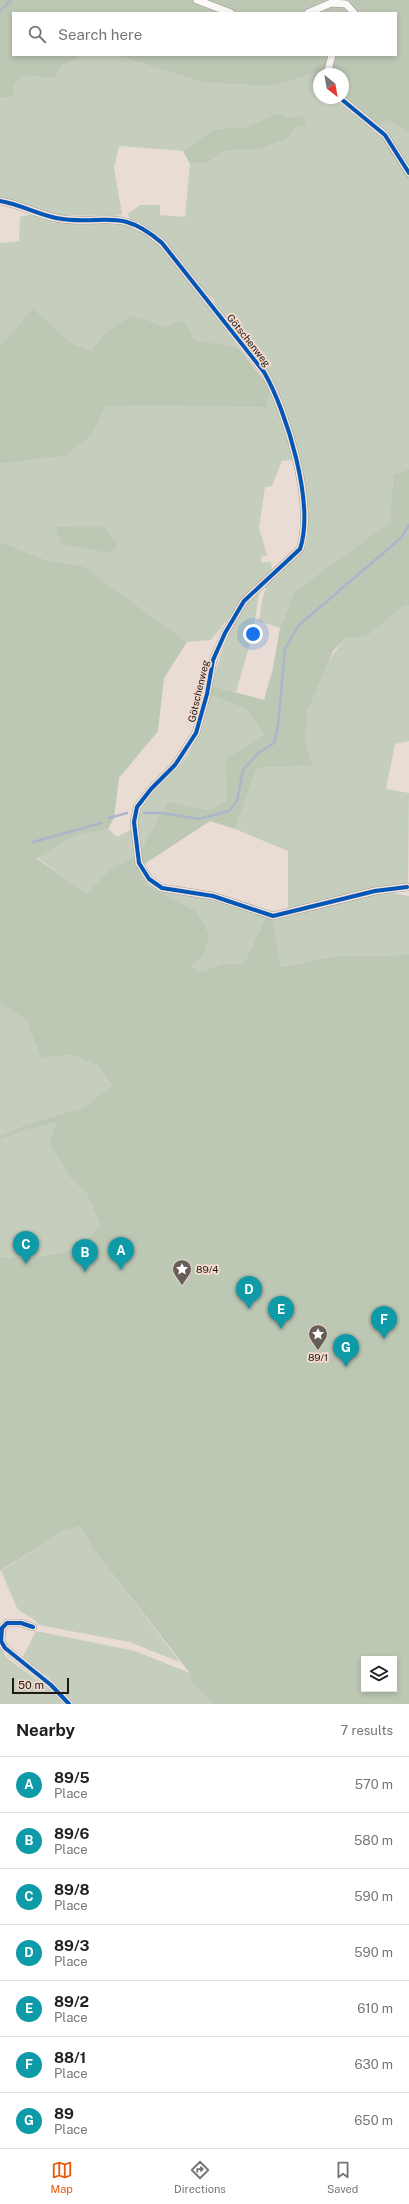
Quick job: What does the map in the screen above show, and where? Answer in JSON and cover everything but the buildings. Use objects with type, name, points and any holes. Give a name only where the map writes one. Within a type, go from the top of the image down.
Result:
[{"type":"street","points":[[197,0],[228,12]]},
{"type":"street","points":[[310,12],[331,3],[346,4],[353,12]]},
{"type":"street","points":[[329,68],[332,56]]},
{"type":"street","points":[[347,104],[385,135],[409,173]]},
{"type":"street","name":"Götschenweg","points":[[0,201],[57,218],[124,220],[150,233],[162,243],[264,372],[271,383],[289,433],[295,456],[303,499],[305,520],[304,538],[300,549],[244,600],[224,633],[213,660],[206,700],[196,733],[175,765],[151,789],[137,807],[134,822],[136,845],[143,871],[152,882],[162,888],[213,896],[273,916],[375,890],[408,887]]},
{"type":"street","points":[[33,1627],[21,1623],[7,1623],[2,1628],[1,1641],[5,1648],[51,1685],[69,1704]]},
{"type":"green space","points":[[0,0],[409,0],[409,133],[387,120],[377,125],[349,103],[349,68],[313,68],[313,74],[274,86],[205,83],[118,56],[397,56],[397,12],[12,12],[12,56],[81,56],[61,67],[54,79],[28,75],[14,83],[13,97],[0,98]]},
{"type":"green space","points":[[81,56],[118,56],[205,83],[274,86],[313,74],[313,104],[344,104],[386,140],[409,177],[409,469],[393,475],[390,522],[295,591],[280,628],[259,621],[262,601],[267,584],[273,576],[299,555],[306,545],[308,534],[307,512],[274,386],[220,312],[213,298],[202,290],[167,245],[130,220],[128,214],[140,205],[160,205],[160,215],[185,217],[190,164],[209,163],[225,151],[262,149],[288,138],[296,127],[292,118],[278,113],[246,127],[214,129],[183,151],[119,146],[114,168],[122,214],[116,216],[53,215],[0,199],[0,98],[13,97],[14,83],[28,75],[54,79],[61,67]]},
{"type":"green space","points":[[278,113],[292,118],[305,116],[305,125],[296,127],[288,138],[262,149],[225,151],[208,163],[190,164],[183,151],[214,129],[246,127]]},
{"type":"green space","points":[[387,120],[409,133],[409,170],[377,125]]},
{"type":"green space","points":[[32,214],[129,224],[154,239],[181,269],[238,347],[195,340],[182,319],[167,327],[132,315],[107,331],[91,351],[71,343],[33,310],[0,346],[0,243],[19,241],[20,217]]},
{"type":"green space","points":[[33,309],[71,343],[91,351],[107,331],[132,315],[167,327],[182,319],[195,340],[238,347],[270,388],[266,407],[106,406],[91,436],[65,456],[0,464],[0,346]]},
{"type":"green space","points":[[270,388],[294,460],[282,461],[272,486],[265,487],[259,528],[267,555],[261,557],[261,562],[271,562],[272,572],[251,591],[211,640],[187,642],[83,566],[49,561],[4,543],[0,545],[0,464],[65,456],[91,436],[106,406],[265,407]]},
{"type":"green space","points":[[409,469],[409,605],[403,606],[366,637],[346,638],[333,651],[307,711],[305,742],[313,766],[257,768],[235,829],[210,821],[143,865],[140,852],[167,801],[208,810],[227,800],[225,759],[264,735],[246,709],[210,695],[212,686],[264,700],[273,668],[280,628],[295,591],[390,522],[393,475]]},
{"type":"green space","points":[[104,526],[117,544],[115,550],[105,552],[61,544],[55,527]]},
{"type":"green space","points":[[4,543],[49,561],[83,566],[187,642],[164,678],[158,731],[119,778],[114,818],[108,829],[75,836],[36,858],[87,893],[110,870],[135,856],[144,884],[196,911],[210,935],[203,957],[192,965],[197,973],[223,964],[244,963],[266,917],[273,918],[280,967],[336,956],[409,955],[409,1704],[214,1704],[189,1680],[190,1673],[93,1549],[81,1526],[63,1531],[0,1571],[0,1257],[32,1258],[79,1249],[100,1225],[87,1194],[71,1179],[50,1143],[57,1122],[25,1130],[0,1140],[0,1135],[25,1125],[84,1107],[112,1086],[98,1066],[73,1055],[41,1058],[26,1020],[0,1003],[0,545]]},
{"type":"green space","points":[[260,588],[253,633],[236,692],[212,686],[229,633],[242,610]]},
{"type":"green space","points":[[409,605],[409,741],[395,744],[386,789],[409,793],[408,883],[288,912],[288,851],[235,829],[257,768],[313,766],[305,742],[307,715],[310,701],[322,673],[330,659],[346,638],[366,637],[403,606]]},
{"type":"green space","points":[[210,695],[246,709],[264,735],[225,759],[228,800],[208,810],[167,801],[140,852],[137,826],[141,809],[153,793],[184,761],[189,753],[199,732]]},
{"type":"green space","points":[[108,829],[117,837],[132,829],[135,856],[111,870],[87,893],[36,857],[75,836]]},
{"type":"green space","points":[[140,874],[151,885],[228,903],[266,917],[244,963],[223,964],[197,973],[192,965],[203,957],[210,935],[196,911],[144,884]]},
{"type":"green space","points":[[387,892],[409,896],[409,955],[336,956],[279,967],[273,918],[282,918],[366,895]]},
{"type":"green space","points":[[0,1003],[26,1020],[41,1058],[73,1055],[98,1066],[112,1087],[84,1107],[25,1125],[0,1135]]},
{"type":"green space","points":[[57,1122],[71,1179],[87,1194],[100,1225],[79,1249],[32,1258],[0,1257],[0,1140],[25,1130]]},
{"type":"green space","points":[[81,1526],[93,1549],[180,1662],[129,1642],[39,1625],[32,1618],[18,1610],[1,1571],[63,1531]]},
{"type":"green space","points":[[36,1631],[135,1651],[190,1673],[189,1680],[214,1704],[72,1704],[49,1677],[22,1659]]},
{"type":"green space","points":[[0,1648],[7,1658],[50,1690],[63,1704],[0,1704]]},
{"type":"waterway","points":[[0,11],[11,0]]},
{"type":"waterway","points":[[144,813],[162,813],[199,819],[229,811],[237,801],[243,770],[258,753],[274,743],[278,726],[285,649],[298,626],[402,537],[409,525]]},
{"type":"waterway","points":[[109,818],[127,813]]},
{"type":"waterway","points":[[33,842],[101,823]]},
{"type":"cycle path","points":[[347,104],[385,135],[409,173]]},
{"type":"cycle path","points":[[0,201],[56,218],[72,220],[122,221],[133,224],[147,231],[162,243],[264,372],[273,389],[281,410],[296,459],[304,508],[304,530],[300,549],[244,601],[225,633],[213,660],[207,694],[196,733],[175,765],[151,789],[137,807],[134,822],[139,863],[149,879],[162,888],[213,896],[273,916],[375,891],[407,887]]},
{"type":"cycle path","points":[[33,1627],[21,1623],[7,1623],[2,1628],[1,1641],[5,1648],[51,1685],[69,1704]]},
{"type":"place","name":"89/8","points":[[26,1264]]},
{"type":"place","name":"89/5","points":[[121,1270]]},
{"type":"place","name":"89/6","points":[[85,1272]]},
{"type":"place","name":"89/4","points":[[182,1286]]},
{"type":"place","name":"89/3","points":[[249,1309]]},
{"type":"place","name":"89/2","points":[[281,1329]]},
{"type":"place","name":"88/1","points":[[384,1339]]},
{"type":"place","name":"89/1","points":[[318,1351]]},
{"type":"place","name":"89","points":[[346,1367]]}]
